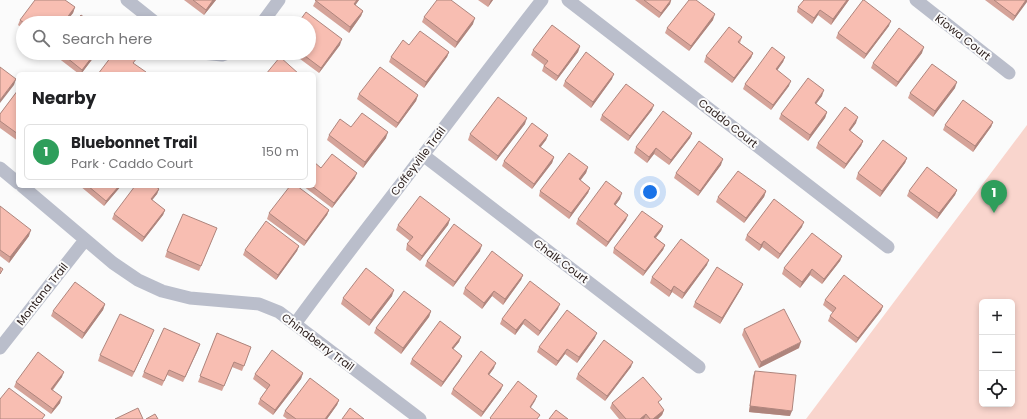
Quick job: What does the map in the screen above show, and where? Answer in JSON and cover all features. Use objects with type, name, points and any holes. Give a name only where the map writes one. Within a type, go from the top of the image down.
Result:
[{"type":"street","points":[[127,0],[147,16]]},
{"type":"street","points":[[267,16],[279,0]]},
{"type":"street","name":"Coffeyville Trail","points":[[295,324],[357,239],[542,0]]},
{"type":"street","name":"Caddo Court","points":[[568,0],[888,247]]},
{"type":"street","name":"Kiowa Court","points":[[916,0],[1009,73]]},
{"type":"street","name":"Chalk Court","points":[[423,155],[699,367]]},
{"type":"street","points":[[0,168],[16,181]]},
{"type":"street","name":"Chinaberry Trail","points":[[24,188],[113,264],[138,280],[162,291],[190,298],[259,304],[279,312],[420,419]]},
{"type":"street","name":"Montana Trail","points":[[0,348],[85,240]]},
{"type":"shaded area","points":[[1027,125],[1027,419],[806,419]]},
{"type":"building","points":[[35,0],[65,0],[75,7],[68,16],[23,16]]},
{"type":"building","points":[[193,0],[213,0],[206,10]]},
{"type":"building","points":[[315,0],[357,0],[354,4],[363,11],[350,27]]},
{"type":"building","points":[[437,0],[451,0],[475,18],[457,42],[424,17]]},
{"type":"building","points":[[644,0],[671,0],[661,13]]},
{"type":"building","points":[[689,0],[696,0],[715,14],[691,46],[667,28]]},
{"type":"building","points":[[804,0],[847,0],[833,19],[820,10],[814,18],[798,7]]},
{"type":"building","points":[[863,0],[891,21],[866,54],[838,33]]},
{"type":"building","points":[[994,0],[1026,0],[1015,16]]},
{"type":"building","points":[[306,12],[311,16],[303,16]]},
{"type":"building","points":[[316,20],[342,39],[321,68],[310,60],[316,60]]},
{"type":"building","points":[[552,25],[580,46],[558,76],[544,66],[548,61],[533,50]]},
{"type":"building","points":[[729,27],[742,37],[738,42],[753,53],[734,78],[706,56]]},
{"type":"building","points":[[899,28],[924,47],[898,82],[873,63]]},
{"type":"building","points":[[420,31],[449,52],[426,82],[391,57],[403,40],[409,45]]},
{"type":"building","points":[[772,47],[785,57],[776,69],[791,81],[773,105],[745,84]]},
{"type":"building","points":[[586,52],[614,74],[593,102],[565,81]]},
{"type":"building","points":[[70,60],[90,60],[82,70]]},
{"type":"building","points":[[109,60],[135,60],[133,63],[146,72],[100,72]]},
{"type":"building","points":[[278,60],[283,60],[297,72],[268,72]]},
{"type":"building","points":[[932,64],[957,82],[935,111],[910,93]]},
{"type":"building","points":[[0,67],[16,79],[0,100]]},
{"type":"building","points":[[380,67],[418,95],[398,123],[359,94]]},
{"type":"building","points":[[808,78],[824,90],[815,103],[827,112],[810,135],[781,114]]},
{"type":"building","points":[[626,84],[654,105],[630,136],[602,115]]},
{"type":"building","points":[[16,93],[16,133],[0,121],[0,114]]},
{"type":"building","points":[[498,97],[527,118],[498,156],[470,134]]},
{"type":"building","points":[[963,100],[993,122],[975,146],[945,125]]},
{"type":"building","points":[[845,107],[858,117],[849,130],[863,141],[846,164],[818,143]]},
{"type":"building","points":[[663,111],[692,133],[671,160],[656,148],[649,157],[636,147]]},
{"type":"building","points":[[362,113],[388,132],[365,162],[329,135],[340,119],[351,127]]},
{"type":"building","points":[[532,123],[548,135],[539,146],[554,157],[534,184],[504,161]]},
{"type":"building","points":[[883,140],[907,158],[882,191],[858,173]]},
{"type":"building","points":[[699,141],[723,159],[700,191],[676,173]]},
{"type":"building","points":[[569,153],[588,167],[579,179],[590,188],[571,213],[540,191]]},
{"type":"building","points":[[332,154],[357,173],[334,203],[315,188],[316,188],[316,164],[321,168]]},
{"type":"building","points":[[927,167],[957,190],[939,213],[909,191]]},
{"type":"building","points":[[738,171],[766,191],[746,218],[718,197]]},
{"type":"building","points":[[606,181],[622,193],[614,204],[628,215],[608,242],[578,219]]},
{"type":"building","points":[[90,188],[117,188],[106,201]]},
{"type":"building","points":[[134,188],[159,189],[151,199],[165,210],[144,237],[114,214]]},
{"type":"building","points":[[288,188],[300,188],[329,210],[306,241],[269,213]]},
{"type":"building","points":[[420,196],[450,219],[422,256],[407,244],[413,237],[398,225]]},
{"type":"building","points":[[774,199],[804,222],[780,254],[764,241],[761,245],[747,235]]},
{"type":"building","points":[[0,206],[31,230],[10,257],[0,250]]},
{"type":"building","points":[[642,211],[663,226],[654,237],[665,245],[645,271],[614,248]]},
{"type":"building","points":[[183,214],[217,228],[201,266],[167,251]]},
{"type":"building","points":[[266,221],[299,246],[278,275],[245,250]]},
{"type":"building","points":[[454,224],[482,245],[455,282],[427,261]]},
{"type":"building","points":[[812,233],[842,256],[824,279],[812,269],[802,282],[784,268]]},
{"type":"building","points":[[681,239],[709,260],[684,293],[674,286],[671,291],[652,277]]},
{"type":"building","points":[[492,251],[523,275],[505,299],[494,291],[484,303],[465,288]]},
{"type":"building","points":[[0,267],[3,269],[0,274]]},
{"type":"building","points":[[717,267],[743,284],[722,318],[695,302]]},
{"type":"building","points":[[366,268],[394,290],[371,320],[343,298]]},
{"type":"building","points":[[844,275],[883,306],[858,338],[830,316],[836,308],[825,300]]},
{"type":"building","points":[[530,281],[560,304],[540,331],[525,319],[516,330],[502,319]]},
{"type":"building","points":[[75,282],[105,304],[84,333],[53,311]]},
{"type":"building","points":[[404,291],[431,311],[403,348],[376,328]]},
{"type":"building","points":[[784,309],[801,342],[761,362],[744,329]]},
{"type":"building","points":[[567,310],[597,333],[579,357],[567,349],[558,361],[539,347]]},
{"type":"building","points":[[120,314],[154,330],[134,372],[100,355]]},
{"type":"building","points":[[440,321],[461,337],[452,348],[462,356],[443,382],[412,359]]},
{"type":"building","points":[[164,328],[200,344],[185,377],[169,370],[164,381],[144,372]]},
{"type":"building","points":[[217,333],[251,347],[244,366],[234,362],[224,386],[200,376]]},
{"type":"building","points":[[604,340],[633,362],[607,396],[578,374]]},
{"type":"building","points":[[272,350],[303,373],[275,410],[260,399],[270,385],[255,374]]},
{"type":"building","points":[[481,351],[496,363],[488,374],[503,385],[483,412],[453,389]]},
{"type":"building","points":[[38,352],[64,372],[51,389],[62,397],[53,409],[16,382]]},
{"type":"building","points":[[755,371],[796,375],[792,411],[750,406]]},
{"type":"building","points":[[643,377],[662,399],[658,402],[664,410],[653,419],[650,419],[646,414],[640,419],[626,419],[612,403]]},
{"type":"building","points":[[310,378],[339,400],[325,419],[296,419],[285,411]]},
{"type":"building","points":[[518,381],[537,396],[530,407],[540,415],[537,419],[491,419],[490,418]]},
{"type":"building","points":[[9,388],[45,415],[42,419],[0,419],[0,399]]},
{"type":"building","points":[[138,408],[143,419],[115,419]]},
{"type":"building","points":[[350,408],[364,419],[342,419]]},
{"type":"building","points":[[556,410],[568,419],[549,419]]},
{"type":"building","points":[[155,414],[158,419],[146,419]]},
{"type":"place","name":"Bluebonnet Trail","points":[[994,213]]}]
